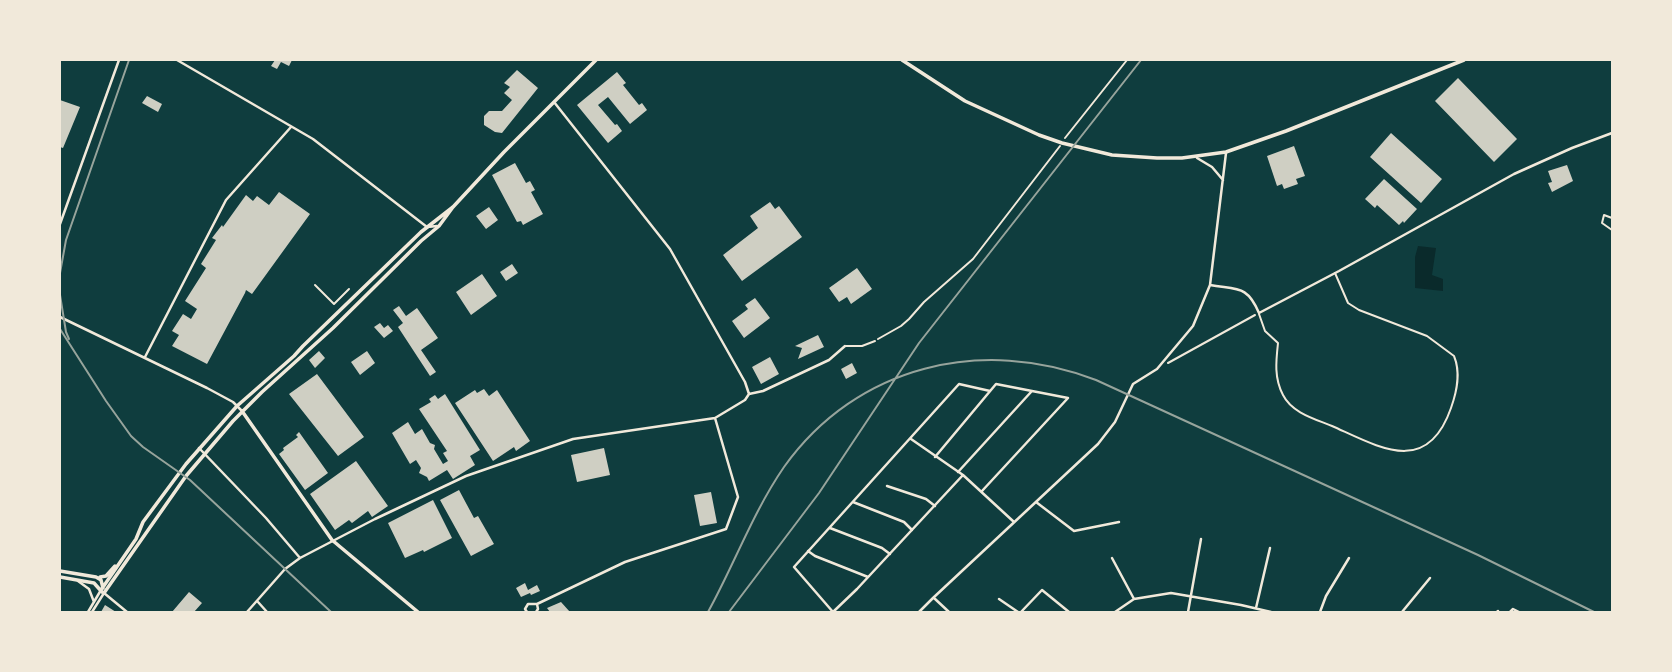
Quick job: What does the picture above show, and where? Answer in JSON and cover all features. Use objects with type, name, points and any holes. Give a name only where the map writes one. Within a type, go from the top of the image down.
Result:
[{"type":"street","points":[[60,224],[119,60]]},
{"type":"street","points":[[177,60],[313,139],[427,226],[439,226]]},
{"type":"street","points":[[90,612],[94,602],[181,483],[242,411],[439,226],[504,152],[596,60]]},
{"type":"street","points":[[902,60],[965,101],[1039,135],[1093,151],[1131,157],[1195,157],[1226,152],[1464,60]]},
{"type":"street","points":[[554,102],[670,249],[729,352],[749,394]]},
{"type":"street","points":[[145,356],[226,200],[291,127]]},
{"type":"street","points":[[1210,285],[1245,291],[1253,298],[1259,313],[1514,174],[1612,133]]},
{"type":"street","points":[[919,612],[1098,444],[1115,422],[1133,384],[1157,369],[1193,326],[1210,285],[1226,152]]},
{"type":"street","points":[[1195,157],[1212,167],[1223,180]]},
{"type":"street","points":[[90,612],[136,539],[143,522],[199,448],[237,406],[294,356],[427,226],[453,207]]},
{"type":"street","points":[[424,239],[427,226]]},
{"type":"street","points":[[60,317],[145,356],[237,406],[332,540],[415,612]]},
{"type":"street","points":[[247,612],[281,573],[300,558],[466,476],[573,439],[715,418],[745,400],[749,394],[763,391],[829,360],[845,346]]},
{"type":"street","points":[[963,475],[833,612],[794,567],[959,384],[990,391]]},
{"type":"street","points":[[935,457],[996,384],[1068,398],[982,491]]},
{"type":"street","points":[[958,472],[1032,391]]},
{"type":"street","points":[[527,612],[526,606],[537,604],[628,561],[726,529],[738,497],[715,418]]},
{"type":"street","points":[[910,438],[963,475],[1014,522]]},
{"type":"street","points":[[199,448],[300,558]]},
{"type":"street","points":[[887,486],[926,499],[935,506]]},
{"type":"street","points":[[853,502],[904,522],[912,530]]},
{"type":"street","points":[[1036,502],[1074,531],[1119,522]]},
{"type":"street","points":[[830,527],[883,548],[890,554]]},
{"type":"street","points":[[1188,612],[1201,539]]},
{"type":"street","points":[[1256,608],[1270,548]]},
{"type":"street","points":[[808,551],[868,577]]},
{"type":"street","points":[[1112,558],[1134,599]]},
{"type":"street","points":[[1320,612],[1326,596],[1349,558]]},
{"type":"street","points":[[60,571],[106,576],[120,563]]},
{"type":"street","points":[[60,577],[94,583],[127,612]]},
{"type":"street","points":[[96,577],[101,580],[103,590]]},
{"type":"street","points":[[1402,612],[1430,578]]},
{"type":"street","points":[[75,580],[89,589],[94,602]]},
{"type":"street","points":[[999,599],[1020,612],[1042,590],[1069,612]]},
{"type":"street","points":[[1115,612],[1134,599],[1171,593],[1271,612]]},
{"type":"street","points":[[933,598],[949,612]]},
{"type":"street","points":[[257,601],[267,612]]},
{"type":"street","points":[[536,612],[537,604]]},
{"type":"street","points":[[1510,612],[1513,609],[1519,612]]},
{"type":"lane","points":[[1259,313],[1265,331],[1278,343],[1275,365],[1277,382],[1284,398],[1297,411],[1387,450],[1404,452],[1423,446],[1439,434],[1447,422],[1459,373],[1454,356],[1427,336],[1359,310],[1348,303],[1335,273]]},
{"type":"lane","points":[[315,285],[334,304],[349,289]]},
{"type":"lane","points":[[845,346],[862,346],[875,341]]},
{"type":"path","points":[[875,341],[901,326],[973,259],[1127,60]]},
{"type":"path","points":[[1612,218],[1604,215],[1602,223],[1612,230]]},
{"type":"path","points":[[1166,364],[1259,313]]},
{"type":"water","points":[[1418,246],[1436,248],[1432,275],[1443,279],[1443,291],[1415,288],[1415,257]]},
{"type":"building","points":[[275,60],[292,60],[289,66],[281,62],[277,69],[271,66]]},
{"type":"building","points":[[517,70],[538,88],[502,133],[495,132],[484,125],[484,116],[489,111],[502,111],[512,100],[504,93],[510,87],[504,83]]},
{"type":"building","points":[[617,72],[626,83],[623,85],[639,105],[642,103],[647,110],[630,124],[608,97],[598,105],[622,131],[608,143],[577,105]]},
{"type":"building","points":[[1458,78],[1517,139],[1494,162],[1435,101]]},
{"type":"building","points":[[147,96],[162,104],[158,112],[142,103]]},
{"type":"building","points":[[60,100],[80,107],[63,148],[60,147]]},
{"type":"building","points":[[1391,133],[1442,179],[1421,203],[1370,157]]},
{"type":"building","points":[[1294,146],[1305,176],[1296,179],[1298,184],[1284,189],[1282,184],[1277,186],[1267,156]]},
{"type":"building","points":[[515,163],[526,183],[530,181],[535,190],[531,192],[543,214],[523,225],[521,221],[517,222],[492,175]]},
{"type":"building","points":[[1567,165],[1573,181],[1552,192],[1548,183],[1552,182],[1548,171]]},
{"type":"building","points":[[1384,179],[1417,209],[1399,225],[1377,205],[1375,208],[1365,199]]},
{"type":"building","points":[[279,192],[310,214],[252,294],[246,290],[207,364],[172,346],[179,335],[172,331],[183,314],[191,319],[197,309],[185,301],[206,268],[201,264],[216,240],[212,238],[246,195],[253,201],[257,196],[269,205]]},
{"type":"building","points":[[770,202],[775,209],[779,206],[802,237],[742,281],[723,255],[758,228],[750,216]]},
{"type":"building","points":[[489,207],[498,220],[486,229],[476,216]]},
{"type":"building","points":[[512,264],[518,273],[506,281],[500,272]]},
{"type":"building","points":[[857,268],[872,289],[851,304],[847,297],[839,302],[829,288]]},
{"type":"building","points":[[482,274],[497,296],[471,315],[456,292]]},
{"type":"building","points":[[755,298],[770,318],[744,338],[732,321],[748,309],[745,305]]},
{"type":"building","points":[[399,306],[406,316],[417,308],[438,338],[421,350],[436,372],[430,376],[398,327],[403,323],[393,310]]},
{"type":"building","points":[[380,323],[384,328],[388,325],[393,331],[384,338],[374,327]]},
{"type":"building","points":[[818,335],[824,347],[798,359],[802,348],[795,346]]},
{"type":"building","points":[[319,351],[325,358],[315,368],[309,360]]},
{"type":"building","points":[[367,351],[375,363],[360,375],[351,362]]},
{"type":"building","points":[[770,357],[779,374],[761,384],[752,367]]},
{"type":"building","points":[[852,363],[857,373],[846,379],[841,369]]},
{"type":"building","points":[[317,374],[364,437],[338,456],[289,394]]},
{"type":"building","points":[[484,389],[489,396],[497,390],[530,441],[516,451],[514,447],[493,461],[455,403],[475,390],[477,393]]},
{"type":"building","points":[[445,394],[480,450],[470,456],[475,465],[453,479],[447,470],[429,481],[419,473],[421,468],[416,460],[410,464],[392,433],[408,422],[415,434],[422,429],[430,443],[435,445],[434,449],[443,464],[448,461],[443,453],[447,451],[419,409],[431,402],[429,399],[435,395],[438,399]]},
{"type":"building","points":[[299,432],[328,473],[305,490],[279,454],[298,437],[296,435]]},
{"type":"building","points":[[604,448],[610,475],[577,482],[571,455]]},
{"type":"building","points":[[356,461],[388,506],[372,517],[368,511],[352,523],[349,520],[335,530],[310,494]]},
{"type":"building","points":[[459,490],[474,518],[478,516],[494,544],[471,556],[440,500]]},
{"type":"building","points":[[711,492],[717,523],[700,526],[694,495]]},
{"type":"building","points":[[433,500],[452,538],[405,558],[388,523]]},
{"type":"building","points":[[525,583],[528,590],[537,585],[540,591],[521,597],[516,588]]},
{"type":"building","points":[[189,592],[202,603],[194,612],[172,612]]},
{"type":"building","points":[[561,602],[570,612],[550,612],[547,608]]},
{"type":"building","points":[[105,605],[116,612],[101,612]]},
{"type":"railway","points":[[60,273],[66,240],[129,60]]},
{"type":"railway","points":[[729,612],[819,493],[919,343],[1141,60]]},
{"type":"railway","points":[[60,295],[69,339]]},
{"type":"railway","points":[[60,329],[131,436],[190,480],[331,612]]},
{"type":"railway","points":[[708,612],[773,484],[814,432],[848,404],[885,383],[925,369],[966,361],[1009,361],[1053,367],[1096,380],[1478,555],[1594,612]]}]
